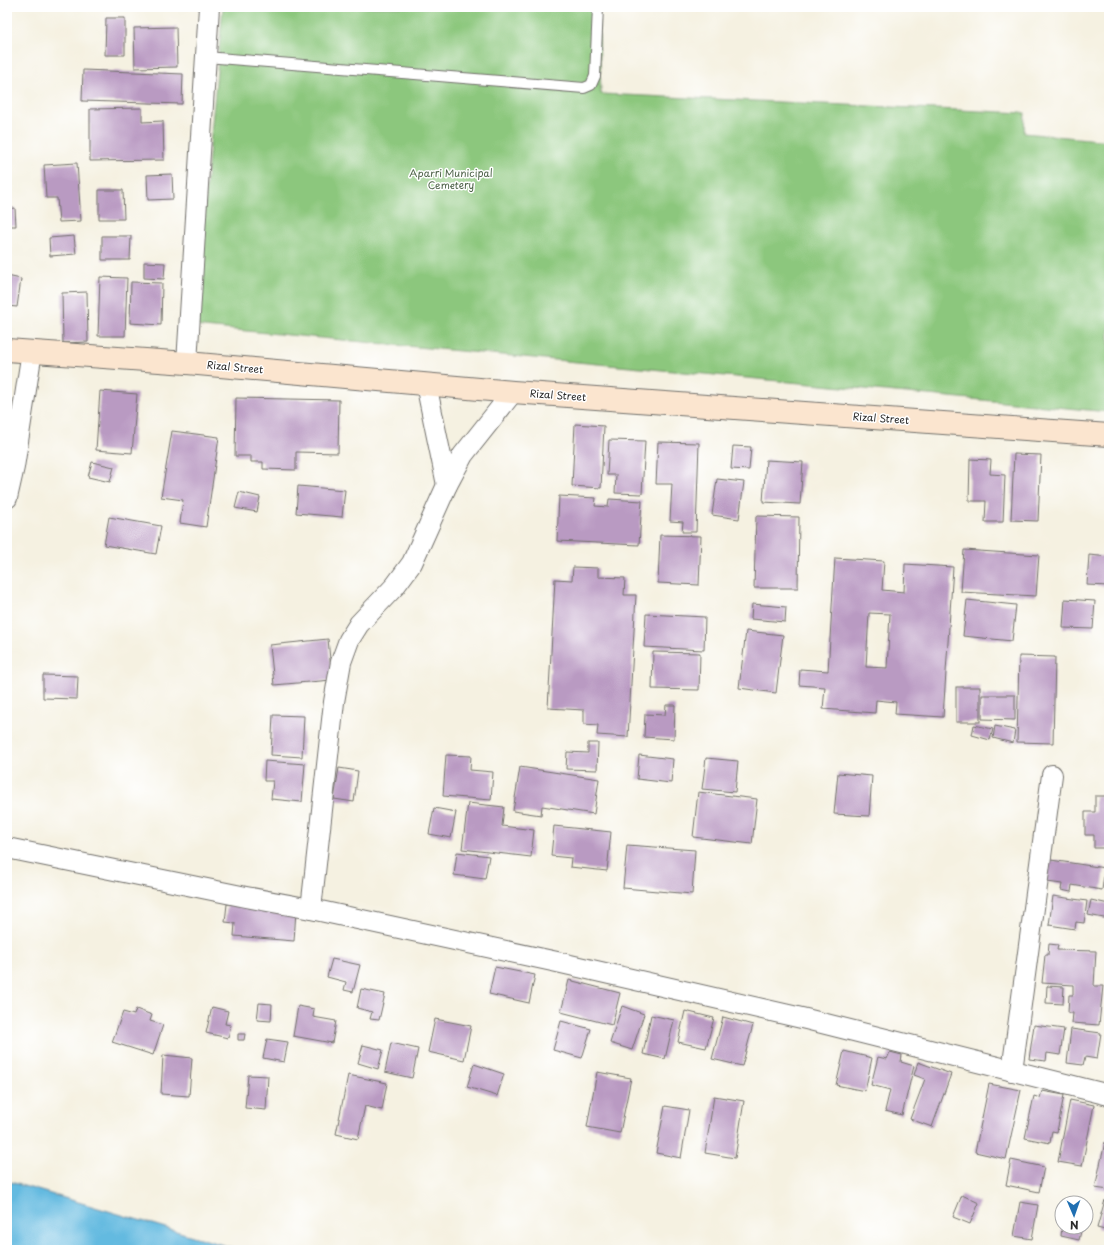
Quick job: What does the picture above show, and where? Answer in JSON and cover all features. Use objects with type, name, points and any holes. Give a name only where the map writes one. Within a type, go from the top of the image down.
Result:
[{"type":"main road","name":"Rizal Street","points":[[7,350],[187,363],[513,392],[1109,434]]},
{"type":"street","points":[[187,363],[209,7]]},
{"type":"street","points":[[7,498],[14,467],[32,351]]},
{"type":"street","points":[[426,384],[447,485]]},
{"type":"street","points":[[311,909],[334,702],[341,662],[349,640],[359,624],[396,586],[412,563],[447,485],[463,455],[513,392]]},
{"type":"street","points":[[1012,1071],[1052,775]]},
{"type":"street","points":[[7,848],[215,891],[311,909],[806,1019],[1109,1096]]},
{"type":"lane","points":[[206,56],[584,88],[591,85],[595,76],[598,7]]},
{"type":"green space","name":"Aparri Municipal Cemetery","points":[[223,7],[598,7],[601,94],[1025,113],[1024,133],[1109,141],[1109,412],[193,326]]},
{"type":"water","points":[[7,1181],[240,1250],[7,1250]]},
{"type":"building","points":[[106,18],[125,18],[125,55],[105,55]]},
{"type":"building","points":[[176,27],[177,67],[135,68],[134,28]]},
{"type":"building","points":[[83,70],[183,74],[182,104],[82,101]]},
{"type":"building","points":[[142,108],[142,122],[163,121],[164,160],[90,161],[90,109]]},
{"type":"building","points":[[77,163],[81,221],[59,222],[57,198],[46,198],[44,165]]},
{"type":"building","points":[[172,174],[173,199],[148,200],[147,175]]},
{"type":"building","points":[[99,190],[123,190],[124,219],[99,219]]},
{"type":"building","points":[[15,208],[16,226],[7,226],[7,209]]},
{"type":"building","points":[[74,236],[76,254],[50,256],[49,238]]},
{"type":"building","points":[[102,236],[131,236],[130,260],[102,260]]},
{"type":"building","points":[[144,262],[165,263],[164,279],[144,278]]},
{"type":"building","points":[[7,276],[21,279],[17,307],[7,306]]},
{"type":"building","points":[[100,277],[127,278],[125,336],[98,336]]},
{"type":"building","points":[[131,282],[162,283],[161,325],[130,323]]},
{"type":"building","points":[[87,292],[88,342],[63,343],[62,293]]},
{"type":"building","points":[[100,391],[137,394],[132,453],[96,450]]},
{"type":"building","points":[[236,398],[339,400],[338,453],[296,452],[296,470],[263,469],[263,462],[251,462],[251,456],[235,456]]},
{"type":"building","points":[[575,424],[604,426],[601,488],[572,486]]},
{"type":"building","points":[[172,431],[219,437],[206,527],[180,523],[183,500],[161,497]]},
{"type":"building","points":[[609,440],[645,441],[642,494],[615,493],[616,475],[607,475]]},
{"type":"building","points":[[658,442],[699,443],[696,532],[682,532],[683,522],[670,521],[672,484],[656,484]]},
{"type":"building","points":[[733,446],[751,447],[749,470],[731,469]]},
{"type":"building","points":[[1014,454],[1041,455],[1038,521],[1011,520]]},
{"type":"building","points":[[970,459],[991,460],[990,474],[1005,475],[1003,522],[985,522],[986,501],[969,501]]},
{"type":"building","points":[[766,460],[803,462],[800,504],[763,502]]},
{"type":"building","points":[[92,462],[114,467],[110,482],[88,477]]},
{"type":"building","points":[[717,479],[744,482],[739,519],[712,515]]},
{"type":"building","points":[[298,486],[345,490],[342,517],[296,513]]},
{"type":"building","points":[[239,492],[260,497],[257,512],[235,508]]},
{"type":"building","points":[[559,496],[596,498],[595,506],[608,507],[609,499],[642,501],[639,545],[557,541]]},
{"type":"building","points":[[756,516],[799,517],[798,588],[754,588]]},
{"type":"building","points":[[109,517],[161,526],[156,554],[104,545]]},
{"type":"building","points":[[660,535],[701,536],[699,585],[658,583]]},
{"type":"building","points":[[964,550],[1039,555],[1036,596],[961,592]]},
{"type":"building","points":[[1089,555],[1109,557],[1109,586],[1087,585]]},
{"type":"building","points":[[835,558],[884,561],[882,590],[904,592],[905,564],[953,567],[943,717],[895,714],[896,702],[876,700],[875,713],[823,709],[825,687],[799,685],[800,669],[828,671]],"holes":[[[869,613],[890,614],[887,668],[866,667]]]},
{"type":"building","points":[[573,567],[598,568],[598,577],[625,578],[624,595],[636,595],[628,737],[597,735],[598,725],[584,724],[584,710],[548,708],[555,579],[572,580]]},
{"type":"building","points":[[1065,599],[1095,601],[1093,629],[1063,628]]},
{"type":"building","points":[[967,600],[1016,605],[1012,641],[963,636]]},
{"type":"building","points":[[752,604],[786,607],[785,622],[751,619]]},
{"type":"building","points":[[646,614],[705,617],[704,650],[644,647]]},
{"type":"building","points":[[746,631],[783,635],[776,693],[739,688]]},
{"type":"building","points":[[328,639],[332,680],[274,685],[270,645]]},
{"type":"building","points":[[653,652],[700,653],[699,690],[652,689]]},
{"type":"building","points":[[1019,656],[1055,657],[1053,743],[1017,742]]},
{"type":"building","points":[[43,675],[78,676],[77,699],[43,698]]},
{"type":"building","points":[[956,687],[980,687],[980,722],[956,722]]},
{"type":"building","points":[[982,695],[1015,695],[1015,720],[982,719]]},
{"type":"building","points":[[666,705],[675,705],[674,739],[644,737],[645,714],[665,715]]},
{"type":"building","points":[[273,715],[304,716],[302,757],[271,755]]},
{"type":"building","points":[[974,725],[993,729],[990,740],[972,735]]},
{"type":"building","points":[[995,726],[1015,730],[1013,743],[993,738]]},
{"type":"building","points":[[588,743],[598,743],[597,770],[566,769],[567,752],[588,753]]},
{"type":"building","points":[[446,755],[471,756],[470,770],[493,772],[491,800],[443,796]]},
{"type":"building","points":[[639,755],[673,759],[671,783],[637,779]]},
{"type":"building","points":[[706,758],[738,761],[735,792],[702,789]]},
{"type":"building","points":[[265,761],[305,764],[302,802],[271,799],[273,781],[264,781]]},
{"type":"building","points":[[520,767],[599,779],[594,814],[542,806],[541,815],[513,811]]},
{"type":"building","points":[[339,768],[358,771],[354,802],[334,799]]},
{"type":"building","points":[[838,773],[872,776],[869,816],[834,814]]},
{"type":"building","points":[[698,792],[757,799],[752,844],[693,837]]},
{"type":"building","points":[[1095,796],[1109,796],[1109,848],[1094,848],[1094,835],[1085,835],[1085,812],[1095,812]]},
{"type":"building","points":[[468,803],[504,807],[502,826],[534,830],[531,857],[462,849]]},
{"type":"building","points":[[434,808],[456,812],[451,838],[429,834]]},
{"type":"building","points":[[554,826],[611,832],[607,871],[570,867],[571,858],[551,856]]},
{"type":"building","points":[[627,845],[695,850],[692,894],[623,888]]},
{"type":"building","points":[[457,852],[489,856],[485,879],[454,875]]},
{"type":"building","points":[[1044,859],[1105,868],[1102,890],[1072,885],[1071,892],[1061,890],[1062,884],[1040,881]]},
{"type":"building","points":[[1053,896],[1087,901],[1084,923],[1076,922],[1075,929],[1049,925]]},
{"type":"building","points":[[1091,900],[1109,904],[1109,919],[1088,915]]},
{"type":"building","points":[[227,904],[296,910],[294,941],[234,936],[235,923],[225,922]]},
{"type":"building","points":[[1049,944],[1058,945],[1057,950],[1096,951],[1094,986],[1103,986],[1099,1025],[1072,1023],[1073,1013],[1068,1013],[1069,995],[1073,995],[1073,985],[1042,983],[1045,955],[1048,955]]},
{"type":"building","points":[[332,959],[360,965],[353,992],[344,990],[346,982],[327,977]]},
{"type":"building","points":[[495,967],[535,975],[529,1003],[489,994]]},
{"type":"building","points":[[569,980],[620,993],[612,1025],[561,1012]]},
{"type":"building","points":[[1047,986],[1064,987],[1063,1004],[1046,1003]]},
{"type":"building","points":[[361,989],[385,994],[379,1020],[370,1019],[372,1012],[357,1008]]},
{"type":"building","points":[[259,1003],[272,1004],[271,1021],[257,1020]]},
{"type":"building","points":[[298,1006],[314,1009],[313,1017],[336,1021],[332,1043],[293,1036]]},
{"type":"building","points":[[622,1006],[644,1014],[632,1050],[610,1043]]},
{"type":"building","points":[[212,1007],[228,1011],[225,1024],[231,1025],[228,1038],[206,1033]]},
{"type":"building","points":[[136,1009],[152,1015],[150,1021],[163,1025],[153,1055],[112,1042],[123,1012],[134,1015]]},
{"type":"building","points":[[685,1011],[714,1018],[706,1048],[678,1042]]},
{"type":"building","points":[[651,1015],[674,1020],[665,1059],[643,1054]]},
{"type":"building","points":[[723,1017],[753,1025],[742,1066],[712,1059]]},
{"type":"building","points":[[435,1019],[471,1026],[464,1060],[428,1052]]},
{"type":"building","points":[[561,1021],[591,1029],[582,1058],[553,1050]]},
{"type":"building","points":[[1034,1025],[1064,1029],[1060,1055],[1047,1053],[1046,1061],[1029,1059]]},
{"type":"building","points":[[1071,1029],[1101,1033],[1097,1059],[1085,1057],[1083,1065],[1067,1063]]},
{"type":"building","points":[[238,1034],[245,1034],[244,1040],[238,1040]]},
{"type":"building","points":[[267,1039],[288,1042],[284,1062],[263,1058]]},
{"type":"building","points":[[391,1043],[418,1049],[412,1078],[385,1072]]},
{"type":"building","points":[[363,1045],[383,1050],[378,1069],[358,1063]]},
{"type":"building","points":[[844,1051],[872,1058],[865,1091],[836,1085]]},
{"type":"building","points":[[890,1052],[902,1055],[901,1062],[914,1066],[902,1115],[885,1111],[890,1090],[871,1085],[878,1057],[887,1059]]},
{"type":"building","points":[[163,1055],[192,1058],[189,1096],[161,1094]]},
{"type":"building","points":[[918,1062],[951,1074],[932,1127],[910,1119],[925,1079],[914,1075]]},
{"type":"building","points":[[474,1064],[504,1074],[497,1096],[467,1087]]},
{"type":"building","points":[[597,1072],[631,1078],[620,1133],[587,1127]]},
{"type":"building","points":[[248,1075],[268,1076],[266,1110],[245,1108]]},
{"type":"building","points":[[348,1075],[387,1083],[382,1110],[365,1106],[358,1139],[336,1134]]},
{"type":"building","points":[[989,1084],[1021,1090],[1006,1159],[975,1152]]},
{"type":"building","points":[[1042,1091],[1064,1095],[1057,1132],[1052,1131],[1050,1143],[1025,1138],[1034,1096],[1040,1098]]},
{"type":"building","points":[[714,1096],[744,1101],[735,1158],[705,1153]]},
{"type":"building","points":[[1070,1100],[1094,1105],[1082,1166],[1058,1162]]},
{"type":"building","points":[[665,1106],[689,1110],[681,1158],[656,1153]]},
{"type":"building","points":[[1105,1142],[1109,1143],[1109,1190],[1095,1188]]},
{"type":"building","points":[[1011,1160],[1044,1167],[1039,1192],[1006,1185]]},
{"type":"building","points":[[962,1195],[979,1203],[970,1224],[953,1217]]},
{"type":"building","points":[[1105,1200],[1109,1202],[1109,1231],[1097,1228]]},
{"type":"building","points":[[1020,1202],[1038,1205],[1032,1239],[1014,1236]]},
{"type":"building","points":[[1061,1235],[1080,1235],[1079,1240]]}]
